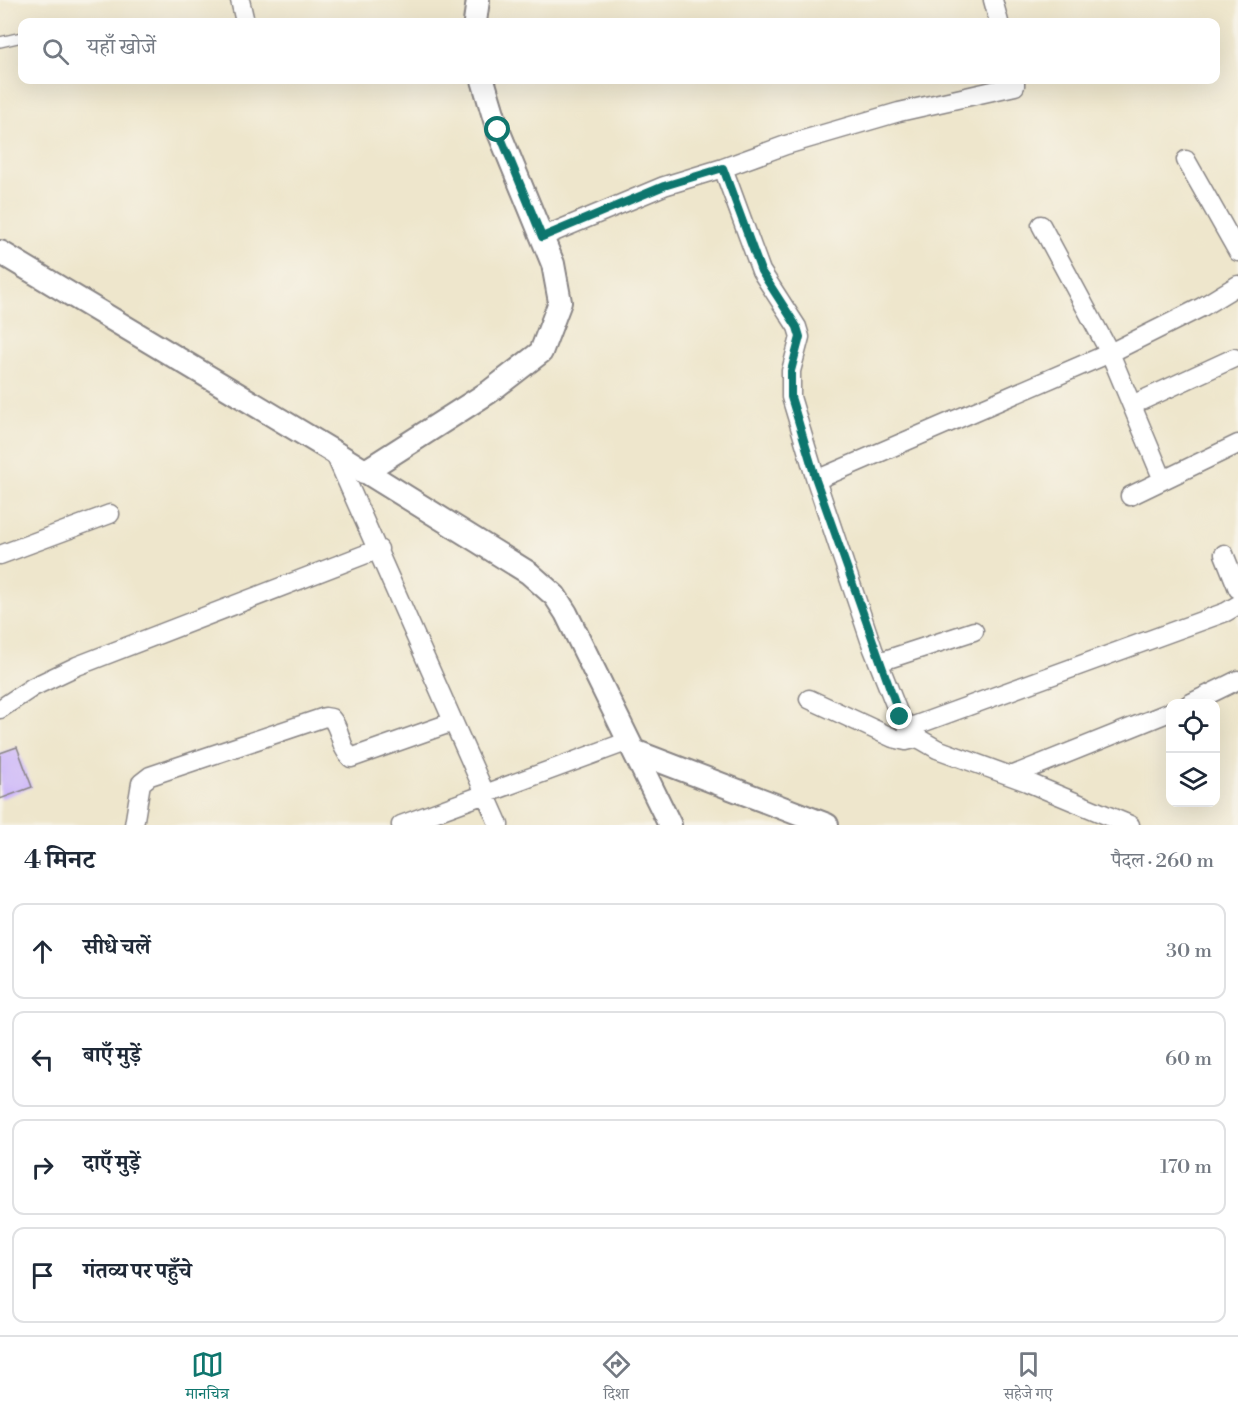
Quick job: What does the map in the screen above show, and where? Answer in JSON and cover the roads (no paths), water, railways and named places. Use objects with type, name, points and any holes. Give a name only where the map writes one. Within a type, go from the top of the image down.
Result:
[{"type":"street","points":[[240,0],[245,18]]},
{"type":"street","points":[[476,18],[478,0]]},
{"type":"street","points":[[993,0],[998,18]]},
{"type":"street","points":[[364,472],[489,392],[541,352],[560,302],[553,264],[498,130],[484,84]]},
{"type":"street","points":[[542,237],[664,186],[786,145],[899,112],[1015,86],[1015,84]]},
{"type":"street","points":[[1186,160],[1238,252]]},
{"type":"street","points":[[723,168],[761,271],[797,327],[800,337],[789,386],[816,480],[900,717],[913,733],[938,749],[1130,825]]},
{"type":"street","points":[[1041,225],[1110,353],[1163,480]]},
{"type":"street","points":[[0,252],[334,452],[529,573],[555,596],[567,613],[670,825]]},
{"type":"street","points":[[816,480],[1110,353],[1202,307],[1238,285]]},
{"type":"street","points":[[1132,405],[1234,358]]},
{"type":"street","points":[[1130,496],[1238,444]]},
{"type":"street","points":[[334,452],[379,549],[499,825]]},
{"type":"street","points":[[0,555],[110,514]]},
{"type":"street","points":[[0,709],[33,687],[77,666],[379,549]]},
{"type":"street","points":[[1224,554],[1238,589]]},
{"type":"street","points":[[809,699],[893,738],[906,741],[913,733],[1226,612],[1238,604]]},
{"type":"street","points":[[879,662],[974,631]]},
{"type":"street","points":[[1199,699],[1238,680]]},
{"type":"street","points":[[1011,776],[1166,714]]},
{"type":"street","points":[[134,825],[141,783],[150,776],[325,717],[331,718],[335,723],[344,752],[351,758],[453,722]]},
{"type":"street","points":[[401,825],[632,746],[827,825]]},
{"type":"lane","points":[[0,42],[18,38]]}]
